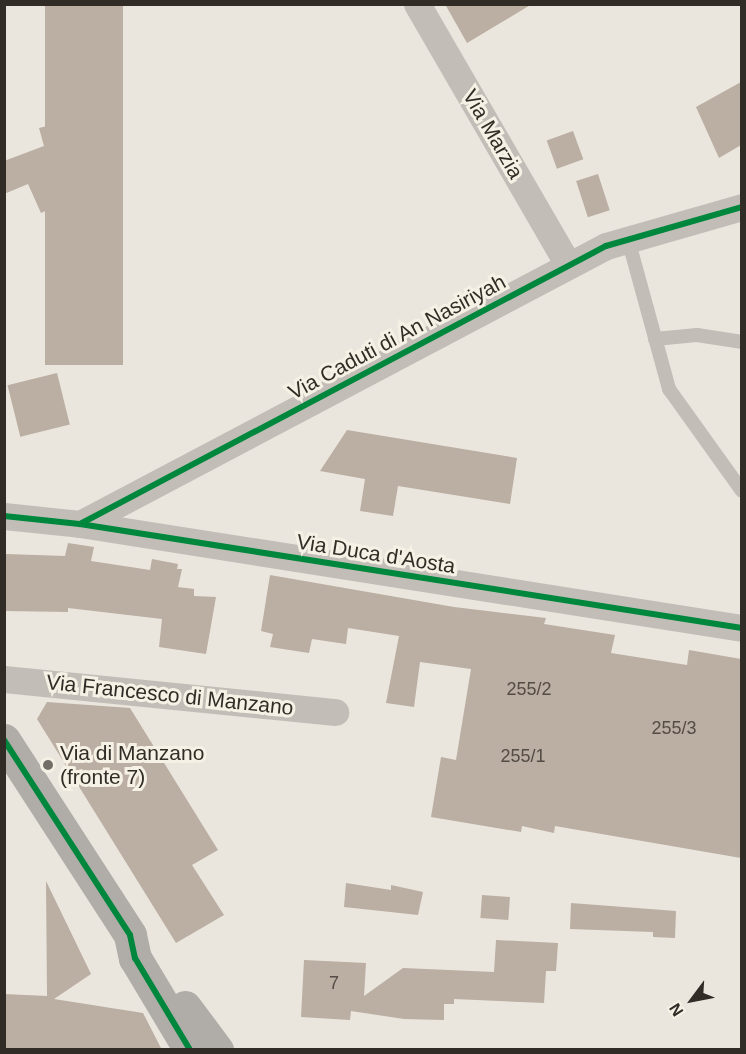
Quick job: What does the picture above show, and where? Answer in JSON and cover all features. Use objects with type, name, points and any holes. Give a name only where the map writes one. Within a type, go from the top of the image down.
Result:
[{"type":"main road","points":[[4,740],[130,935],[135,958],[190,1050]]},
{"type":"main road","points":[[130,935],[150,949],[217,1050]]},
{"type":"street","name":"Via Marzia","points":[[417,4],[568,264]]},
{"type":"street","name":"Via Caduti di An Nasiriyah","points":[[80,524],[568,264],[628,238],[741,207]]},
{"type":"street","name":"Via Duca d'Aosta","points":[[4,516],[80,524],[741,628]]},
{"type":"street","name":"Via Francesco di Manzano","points":[[4,679],[335,712]]},
{"type":"lane","points":[[628,238],[669,389],[741,491]]},
{"type":"lane","points":[[656,339],[696,335],[741,342]]},
{"type":"building","points":[[45,4],[123,4],[123,365],[45,365]]},
{"type":"building","points":[[445,4],[532,4],[467,43]]},
{"type":"building","points":[[741,82],[741,145],[719,158],[696,107]]},
{"type":"building","points":[[60,123],[83,194],[41,213],[28,184],[4,194],[4,161],[44,146],[39,128]]},
{"type":"building","points":[[573,131],[583,159],[557,169],[547,141]]},
{"type":"building","points":[[598,174],[610,210],[588,217],[576,181]]},
{"type":"building","points":[[57,373],[70,424],[20,437],[8,385]]},
{"type":"building","points":[[347,430],[517,458],[510,504],[398,486],[393,516],[360,511],[365,479],[320,471]]},
{"type":"building","points":[[68,543],[94,547],[91,561],[150,570],[152,559],[178,564],[177,569],[182,569],[178,587],[194,589],[194,596],[216,597],[206,654],[159,647],[162,619],[68,608],[68,612],[4,611],[6,554],[65,556]]},
{"type":"building","points":[[270,575],[454,607],[546,618],[544,624],[615,635],[611,653],[687,665],[689,650],[741,659],[741,858],[555,826],[554,833],[522,826],[521,832],[431,817],[441,757],[456,760],[471,669],[420,662],[414,707],[386,703],[399,636],[348,628],[346,644],[312,639],[309,653],[270,647],[273,634],[261,631]]},
{"type":"building","points":[[47,702],[130,708],[218,850],[192,865],[224,915],[176,943],[37,719]]},
{"type":"building","points":[[46,881],[91,974],[54,999],[143,1013],[162,1050],[4,1050],[4,994],[47,996]]},
{"type":"building","points":[[346,883],[391,890],[391,885],[423,892],[418,915],[344,907]]},
{"type":"building","points":[[482,895],[510,897],[508,920],[480,918]]},
{"type":"building","points":[[571,903],[676,911],[675,938],[653,937],[653,932],[570,929]]},
{"type":"building","points":[[496,940],[558,943],[556,971],[546,971],[544,1003],[454,999],[454,1004],[444,1004],[444,1020],[404,1019],[351,1011],[350,1020],[301,1017],[304,960],[366,963],[364,996],[403,968],[494,972]]},
{"type":"cycle path","points":[[80,524],[606,246],[742,207]]},
{"type":"cycle path","points":[[4,516],[80,524],[742,628]]},
{"type":"cycle path","points":[[4,740],[130,935],[135,958],[190,1050]]},
{"type":"place","name":"Via di Manzano (fronte 7)","points":[[48,765]]}]
